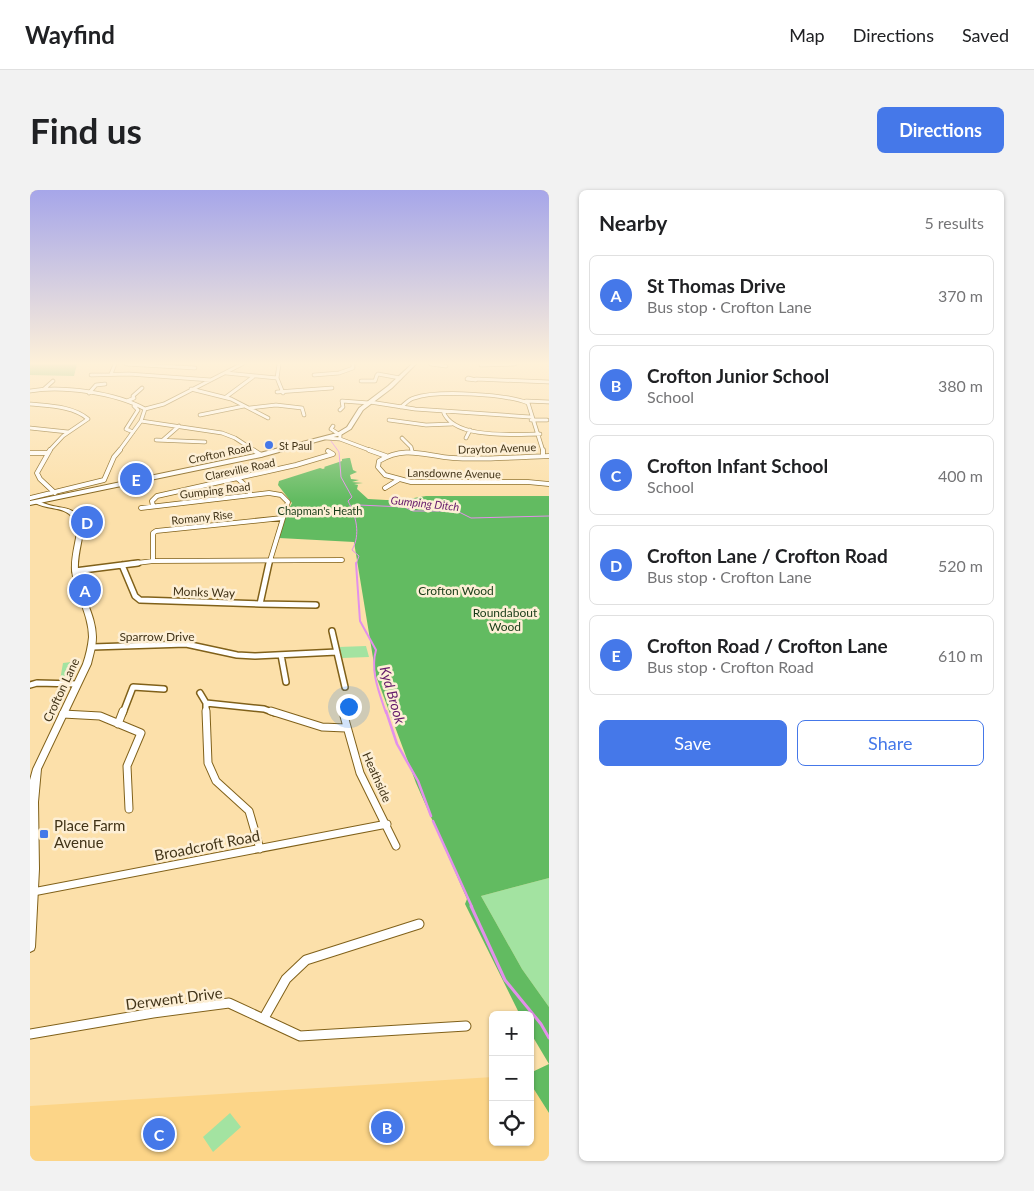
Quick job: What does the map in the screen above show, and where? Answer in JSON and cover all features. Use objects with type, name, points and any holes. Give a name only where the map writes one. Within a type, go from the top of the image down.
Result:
[{"type":"main road","name":"Crofton Road","points":[[30,503],[261,455],[326,438],[340,437],[347,431],[361,409]]},
{"type":"street","points":[[55,493],[40,479],[37,473],[48,452],[68,432],[87,421],[88,417],[67,409]]},
{"type":"street","points":[[133,432],[126,429],[137,409]]},
{"type":"street","points":[[106,487],[104,480],[114,457],[141,420],[145,409]]},
{"type":"street","points":[[200,415],[228,409]]},
{"type":"street","points":[[252,409],[268,418]]},
{"type":"street","points":[[302,409],[304,415]]},
{"type":"street","points":[[425,409],[548,420]]},
{"type":"street","points":[[529,409],[531,418],[540,434],[543,444],[543,455]]},
{"type":"street","points":[[442,411],[452,424]]},
{"type":"street","points":[[141,420],[222,433],[235,438],[261,455]]},
{"type":"street","points":[[389,420],[426,425],[452,424],[470,430],[494,433],[540,434]]},
{"type":"street","points":[[164,440],[179,426]]},
{"type":"street","points":[[333,426],[331,429],[340,437],[386,456]]},
{"type":"street","points":[[30,428],[68,432]]},
{"type":"street","points":[[466,438],[470,430]]},
{"type":"street","points":[[402,438],[411,446],[412,451]]},
{"type":"street","points":[[156,440],[205,442]]},
{"type":"street","name":"Clareville Road","points":[[153,506],[152,501],[157,496],[296,466],[333,454],[328,450]]},
{"type":"street","name":"Drayton Avenue","points":[[386,456],[412,451],[453,458],[549,456]]},
{"type":"street","points":[[30,453],[48,452]]},
{"type":"street","name":"Lansdowne Avenue","points":[[386,456],[379,461],[378,467],[385,475],[398,480],[423,483],[528,482],[549,484]]},
{"type":"street","points":[[237,478],[246,486],[251,495]]},
{"type":"street","points":[[30,498],[104,480]]},
{"type":"street","points":[[385,488],[398,480]]},
{"type":"street","name":"Gumping Road","points":[[141,508],[251,495],[277,494],[284,497],[288,502],[282,518]]},
{"type":"street","name":"Crofton Lane","points":[[30,947],[33,892],[34,781],[37,769],[77,684],[92,647],[92,627],[75,571],[76,547],[81,524],[70,510],[38,502]]},
{"type":"street","points":[[282,518],[260,604],[316,605]]},
{"type":"street","name":"Romany Rise","points":[[153,561],[153,534],[156,531],[282,518]]},
{"type":"street","points":[[75,571],[153,561],[342,560]]},
{"type":"street","name":"Monks Way","points":[[122,565],[135,596],[140,600],[260,604]]},
{"type":"street","points":[[332,631],[345,687]]},
{"type":"street","name":"Sparrow Drive","points":[[92,647],[186,644],[246,656],[337,652]]},
{"type":"street","points":[[281,655],[286,682]]},
{"type":"street","points":[[30,685],[37,683],[77,684]]},
{"type":"street","points":[[118,724],[133,687],[164,689]]},
{"type":"street","points":[[200,693],[206,703],[208,763],[216,781],[248,811],[260,849]]},
{"type":"street","points":[[206,703],[264,709],[322,727],[346,728]]},
{"type":"street","points":[[63,714],[100,716],[141,733],[127,766],[129,809]]},
{"type":"street","name":"Heathside","points":[[344,716],[360,773],[387,824],[396,846]]},
{"type":"street","name":"Broadcroft Road","points":[[33,892],[387,824]]},
{"type":"street","points":[[264,1018],[288,975],[300,963],[419,924]]},
{"type":"street","name":"Derwent Drive","points":[[30,1034],[153,1012],[229,1003],[300,1036],[466,1026]]},
{"type":"shaded area","points":[[489,1077],[489,1146],[534,1146],[534,1089],[549,1113],[549,1161],[30,1161],[30,1106]]},
{"type":"green space","name":"Crofton Wood","points":[[350,458],[353,470],[357,472],[350,475],[351,479],[359,480],[352,482],[363,483],[354,484],[358,485],[357,489],[368,499],[402,500],[426,496],[549,496],[549,878],[481,896],[522,969],[549,1007],[549,1064],[534,1039],[534,1011],[518,1011],[465,904],[467,899],[416,783],[376,676],[354,542],[279,538],[280,528],[283,527],[280,525],[292,503],[278,485],[279,481],[320,468],[323,469],[342,461],[342,459]]},
{"type":"green space","points":[[366,646],[369,657],[342,658],[339,647]]},
{"type":"green space","points":[[79,661],[73,677],[68,680],[60,680],[63,663]]},
{"type":"green space","points":[[549,878],[549,1007],[522,969],[481,896]]},
{"type":"green space","points":[[549,1064],[549,1113],[534,1089],[534,1071]]},
{"type":"green space","points":[[230,1113],[241,1127],[213,1152],[203,1137]]},
{"type":"waterway","name":"Kyd Brook","points":[[331,441],[339,452],[341,477],[352,497],[348,501],[357,531],[352,550],[359,556],[356,564]]},
{"type":"waterway","name":"Gumping Ditch","points":[[358,505],[404,507],[413,511],[457,511],[471,518],[549,516]]},
{"type":"waterway","name":"Kyd Brook","points":[[356,564],[360,621],[376,650],[374,658],[375,674],[386,713]]},
{"type":"waterway","name":"Kyd Brook","points":[[386,711],[397,744],[418,781],[431,816]]},
{"type":"waterway","name":"Kyd Brook","points":[[433,821],[472,907]]},
{"type":"waterway","name":"Kyd Brook","points":[[471,906],[505,980],[541,1024],[549,1038]]},
{"type":"place","name":"St Paul","points":[[269,445]]},
{"type":"place","name":"Crofton Road / Crofton Lane","points":[[136,479]]},
{"type":"place","name":"Crofton Lane / Crofton Road","points":[[87,522]]},
{"type":"place","name":"St Thomas Drive","points":[[85,590]]},
{"type":"place","name":"Place Farm Avenue","points":[[44,834]]},
{"type":"place","name":"Crofton Junior School","points":[[387,1127]]},
{"type":"place","name":"Crofton Infant School","points":[[159,1134]]},
{"type":"park label","name":"Chapman's Heath","points":[[320,510]]},
{"type":"park label","name":"Roundabout Wood","points":[[505,619]]}]
